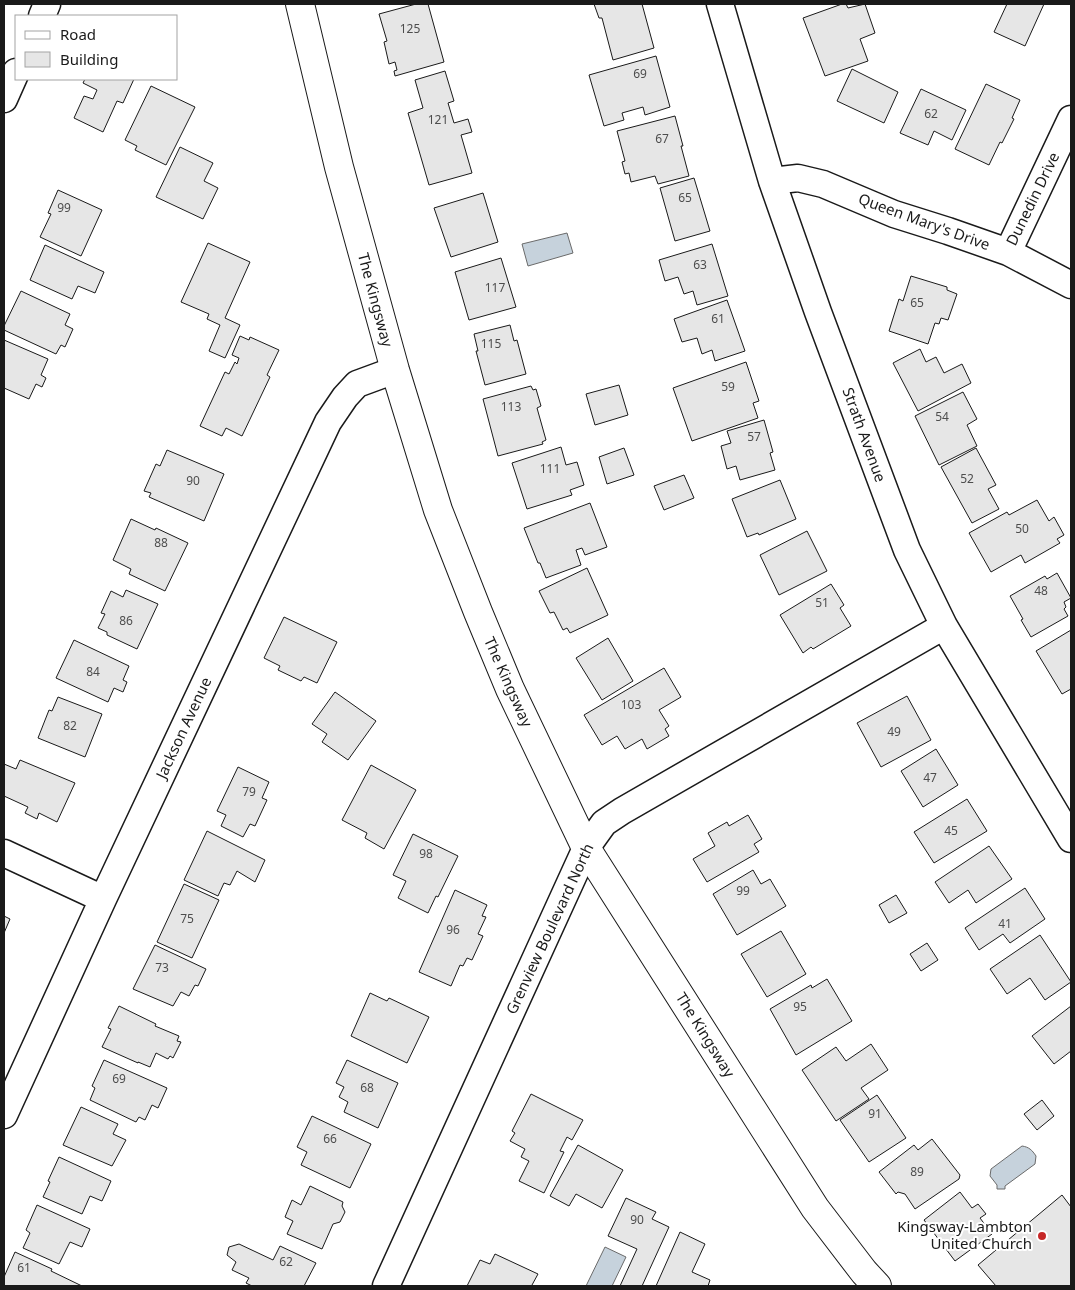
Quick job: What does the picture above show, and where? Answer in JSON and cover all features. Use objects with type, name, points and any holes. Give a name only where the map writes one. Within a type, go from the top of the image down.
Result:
[{"type":"street","name":"The Kingsway","points":[[300,4],[339,167],[395,370],[438,510],[510,689],[586,848],[815,1208],[866,1282]]},
{"type":"street","name":"Strath Avenue","points":[[720,4],[772,180],[818,312],[907,550],[944,626],[1071,839]]},
{"type":"street","points":[[4,99],[15,74]]},
{"type":"street","name":"Dunedin Drive","points":[[1008,252],[1071,119]]},
{"type":"street","name":"Queen Mary's Drive","points":[[772,180],[798,178],[823,184],[894,214],[1008,252],[1071,285]]},
{"type":"street","name":"Jackson Avenue","points":[[4,1115],[103,899],[328,422],[345,397],[357,384],[395,370]]},
{"type":"street","name":"Grenview Boulevard North","points":[[386,1286],[586,848],[604,823],[944,626]]},
{"type":"street","points":[[4,853],[103,899]]},
{"type":"shaded area","points":[[567,233],[573,253],[528,266],[522,244]]},
{"type":"shaded area","points":[[1022,1146],[1032,1150],[1035,1154],[1035,1164],[1005,1186],[1005,1189],[997,1189],[997,1185],[990,1176],[991,1169]]},
{"type":"shaded area","points":[[605,1247],[626,1257],[612,1286],[586,1286]]},
{"type":"building","points":[[416,4],[428,4],[444,62],[395,76],[394,71],[397,70],[395,62],[389,64],[384,42],[387,41],[379,14]]},
{"type":"building","points":[[594,4],[642,4],[654,48],[613,60],[602,18],[599,18]]},
{"type":"building","points":[[846,4],[848,8],[865,4],[875,33],[860,39],[868,61],[825,76],[803,18]]},
{"type":"building","points":[[1007,4],[1044,4],[1025,46],[994,32]]},
{"type":"building","points":[[656,56],[670,107],[645,115],[643,107],[622,113],[624,120],[604,126],[589,75]]},
{"type":"building","points":[[852,69],[898,92],[884,123],[837,101]]},
{"type":"building","points":[[445,71],[454,101],[448,103],[454,123],[468,119],[472,132],[461,135],[472,173],[429,185],[408,113],[423,108],[415,80]]},
{"type":"building","points":[[84,80],[134,80],[123,103],[117,101],[103,132],[74,118],[84,96],[93,99],[97,90],[83,83]]},
{"type":"building","points":[[986,84],[1020,100],[1012,118],[1014,119],[989,165],[955,149]]},
{"type":"building","points":[[151,86],[195,107],[166,165],[135,150],[137,146],[125,140]]},
{"type":"building","points":[[921,89],[966,110],[952,140],[934,131],[928,145],[900,133]]},
{"type":"building","points":[[675,116],[689,176],[658,184],[655,176],[631,182],[629,173],[625,174],[622,162],[625,161],[617,131]]},
{"type":"building","points":[[180,147],[213,163],[204,181],[218,188],[203,219],[156,197]]},
{"type":"building","points":[[694,178],[710,231],[675,241],[660,188]]},
{"type":"building","points":[[58,190],[102,210],[81,256],[40,237],[51,214],[48,213]]},
{"type":"building","points":[[483,193],[498,242],[451,257],[434,208]]},
{"type":"building","points":[[208,243],[250,262],[225,318],[240,325],[225,358],[209,351],[220,325],[207,319],[209,314],[181,302]]},
{"type":"building","points":[[712,244],[728,296],[697,305],[693,291],[684,294],[678,277],[665,281],[659,260]]},
{"type":"building","points":[[45,245],[104,272],[95,293],[78,286],[72,299],[30,280]]},
{"type":"building","points":[[501,258],[516,307],[469,320],[455,272]]},
{"type":"building","points":[[911,276],[947,287],[947,290],[957,294],[948,320],[941,318],[939,324],[935,323],[928,344],[889,331],[899,299],[903,301]]},
{"type":"building","points":[[21,291],[70,314],[65,325],[73,329],[65,347],[61,345],[56,354],[4,330],[4,326]]},
{"type":"building","points":[[727,300],[745,351],[715,361],[712,350],[702,354],[697,338],[682,342],[674,319]]},
{"type":"building","points":[[510,325],[514,341],[517,340],[526,374],[485,385],[476,351],[478,351],[474,334]]},
{"type":"building","points":[[240,336],[249,340],[250,337],[279,350],[267,375],[270,377],[242,436],[226,428],[222,436],[200,426],[225,372],[229,374],[235,362],[237,364],[239,358],[232,355]]},
{"type":"building","points":[[4,340],[48,359],[41,375],[46,378],[42,387],[36,384],[29,399],[4,388]]},
{"type":"building","points":[[920,349],[926,362],[936,357],[944,373],[962,364],[971,383],[918,411],[893,363]]},
{"type":"building","points":[[746,362],[759,401],[753,403],[758,418],[692,441],[673,388]]},
{"type":"building","points":[[619,385],[628,415],[595,425],[586,394]]},
{"type":"building","points":[[531,386],[533,390],[536,389],[541,406],[537,408],[546,440],[542,442],[543,444],[498,456],[483,399]]},
{"type":"building","points":[[963,392],[977,419],[967,425],[977,446],[939,465],[915,416]]},
{"type":"building","points":[[764,420],[773,452],[770,453],[775,470],[740,480],[736,466],[727,469],[721,446],[731,443],[727,431]]},
{"type":"building","points":[[561,447],[566,465],[577,462],[584,485],[570,490],[572,495],[527,509],[512,463]]},
{"type":"building","points":[[624,448],[634,475],[607,484],[599,457]]},
{"type":"building","points":[[976,448],[996,485],[988,489],[999,509],[972,523],[941,467]]},
{"type":"building","points":[[167,450],[224,474],[204,521],[149,497],[151,493],[144,491],[156,464],[160,466]]},
{"type":"building","points":[[684,475],[694,498],[664,510],[654,486]]},
{"type":"building","points":[[780,480],[796,519],[759,535],[758,533],[747,537],[732,499]]},
{"type":"building","points":[[1037,500],[1049,521],[1054,517],[1064,535],[1057,539],[1060,543],[1025,563],[1021,555],[991,572],[969,533],[1007,512],[1009,515]]},
{"type":"building","points":[[590,503],[607,547],[585,555],[582,548],[576,550],[581,565],[546,578],[524,528]]},
{"type":"building","points":[[131,519],[188,543],[165,591],[129,574],[131,569],[113,560]]},
{"type":"building","points":[[807,531],[827,571],[779,595],[760,555]]},
{"type":"building","points":[[587,568],[608,615],[570,633],[567,628],[563,630],[554,612],[550,613],[539,591]]},
{"type":"building","points":[[1057,573],[1071,598],[1064,602],[1066,607],[1064,609],[1068,616],[1031,637],[1010,596],[1045,576],[1047,579]]},
{"type":"building","points":[[831,584],[844,605],[840,608],[851,626],[803,653],[780,615]]},
{"type":"building","points":[[126,590],[158,604],[137,649],[107,635],[107,632],[98,628],[105,614],[101,613],[111,591],[123,597]]},
{"type":"building","points":[[284,617],[337,642],[317,683],[304,677],[301,681],[278,670],[280,666],[264,658]]},
{"type":"building","points":[[1071,630],[1071,689],[1062,694],[1036,651]]},
{"type":"building","points":[[608,638],[633,681],[602,700],[576,658]]},
{"type":"building","points":[[74,640],[129,666],[123,680],[127,682],[123,692],[114,688],[108,702],[56,678]]},
{"type":"building","points":[[664,668],[681,697],[659,710],[669,726],[665,729],[669,736],[647,749],[642,739],[625,749],[617,736],[602,745],[584,715]]},
{"type":"building","points":[[335,692],[376,721],[348,760],[322,742],[327,734],[312,724]]},
{"type":"building","points":[[907,696],[931,740],[881,767],[857,723]]},
{"type":"building","points":[[58,697],[102,714],[85,757],[38,738],[49,710],[52,711]]},
{"type":"building","points":[[936,749],[958,785],[923,807],[901,771]]},
{"type":"building","points":[[20,760],[75,783],[57,822],[39,813],[37,819],[25,813],[28,807],[4,796],[4,764],[16,769]]},
{"type":"building","points":[[371,765],[416,790],[384,849],[365,838],[367,833],[342,820]]},
{"type":"building","points":[[238,767],[269,782],[262,798],[267,800],[255,826],[250,824],[243,837],[221,826],[226,815],[217,811]]},
{"type":"building","points":[[967,799],[987,831],[934,863],[914,832]]},
{"type":"building","points":[[748,815],[762,839],[754,844],[759,852],[707,882],[693,859],[715,846],[708,833],[727,822],[729,826]]},
{"type":"building","points":[[207,831],[265,860],[255,882],[237,871],[230,885],[224,883],[218,896],[184,880]]},
{"type":"building","points":[[413,834],[458,856],[428,913],[398,898],[406,881],[393,875]]},
{"type":"building","points":[[989,846],[1012,879],[976,903],[968,890],[949,903],[935,882]]},
{"type":"building","points":[[753,870],[761,884],[770,879],[786,906],[737,935],[713,894]]},
{"type":"building","points":[[184,884],[219,900],[192,958],[157,942]]},
{"type":"building","points":[[1025,888],[1045,919],[1010,943],[1003,934],[979,950],[965,928]]},
{"type":"building","points":[[455,890],[487,905],[482,916],[486,917],[478,934],[483,936],[472,960],[467,958],[463,966],[460,965],[451,986],[419,972]]},
{"type":"building","points":[[896,895],[907,913],[889,923],[879,905]]},
{"type":"building","points":[[4,916],[10,919],[4,933]]},
{"type":"building","points":[[781,931],[806,974],[767,997],[741,954]]},
{"type":"building","points":[[1040,935],[1071,982],[1045,1000],[1030,978],[1007,994],[990,969]]},
{"type":"building","points":[[927,943],[938,960],[921,971],[910,954]]},
{"type":"building","points":[[155,945],[206,969],[198,986],[195,985],[189,996],[181,992],[173,1006],[133,989]]},
{"type":"building","points":[[827,979],[852,1021],[796,1055],[770,1009],[811,985],[812,988]]},
{"type":"building","points":[[370,993],[387,1001],[389,998],[429,1017],[407,1063],[351,1036]]},
{"type":"building","points":[[119,1006],[156,1024],[155,1026],[179,1036],[177,1041],[181,1042],[173,1058],[170,1056],[168,1059],[156,1053],[150,1067],[102,1047],[111,1029],[108,1028]]},
{"type":"building","points":[[1071,1006],[1071,1051],[1054,1064],[1032,1036]]},
{"type":"building","points":[[871,1044],[888,1070],[861,1088],[869,1099],[836,1121],[802,1070],[836,1047],[846,1061]]},
{"type":"building","points":[[104,1060],[167,1088],[158,1108],[152,1105],[145,1120],[139,1117],[136,1122],[90,1100],[95,1088],[92,1086]]},
{"type":"building","points":[[347,1060],[398,1083],[378,1128],[344,1112],[348,1102],[339,1097],[344,1087],[336,1083]]},
{"type":"building","points":[[531,1094],[583,1120],[572,1140],[567,1137],[560,1151],[564,1152],[544,1193],[519,1181],[529,1161],[521,1157],[525,1149],[510,1141],[515,1133],[512,1131]]},
{"type":"building","points":[[877,1095],[906,1138],[869,1162],[840,1120]]},
{"type":"building","points":[[1042,1100],[1054,1116],[1037,1130],[1024,1114]]},
{"type":"building","points":[[81,1107],[118,1124],[113,1134],[126,1140],[112,1166],[63,1145]]},
{"type":"building","points":[[312,1116],[371,1144],[350,1188],[301,1165],[307,1152],[297,1147]]},
{"type":"building","points":[[932,1139],[960,1175],[959,1179],[915,1209],[905,1194],[898,1192],[896,1194],[879,1172],[914,1145],[918,1150]]},
{"type":"building","points":[[578,1145],[623,1170],[602,1208],[576,1194],[569,1206],[550,1196]]},
{"type":"building","points":[[59,1157],[111,1181],[102,1201],[90,1196],[82,1214],[43,1197]]},
{"type":"building","points":[[310,1186],[343,1202],[342,1206],[345,1212],[340,1222],[333,1224],[322,1249],[287,1234],[293,1221],[285,1217],[292,1200],[301,1205]]},
{"type":"building","points":[[960,1192],[972,1208],[978,1204],[986,1214],[980,1218],[992,1234],[955,1261],[924,1220]]},
{"type":"building","name":"Kingsway-Lambton United Church","points":[[1062,1195],[1071,1207],[1071,1286],[996,1286],[978,1265]]},
{"type":"building","points":[[626,1198],[656,1212],[652,1219],[669,1227],[642,1286],[620,1286],[637,1249],[608,1236]]},
{"type":"building","points":[[37,1205],[90,1229],[82,1247],[70,1242],[59,1264],[23,1248],[30,1233],[26,1230]]},
{"type":"building","points":[[680,1232],[705,1244],[692,1272],[710,1280],[708,1286],[656,1286]]},
{"type":"building","points":[[239,1244],[273,1260],[280,1246],[316,1263],[304,1286],[252,1286],[246,1283],[249,1278],[232,1270],[236,1262],[227,1255],[229,1247]]},
{"type":"building","points":[[15,1252],[52,1269],[51,1271],[82,1286],[4,1286],[4,1277]]},
{"type":"building","points":[[495,1254],[538,1274],[533,1286],[467,1286],[480,1260],[490,1264]]},
{"type":"place","name":"Kingsway-Lambton United Church","points":[[1042,1236]]}]
